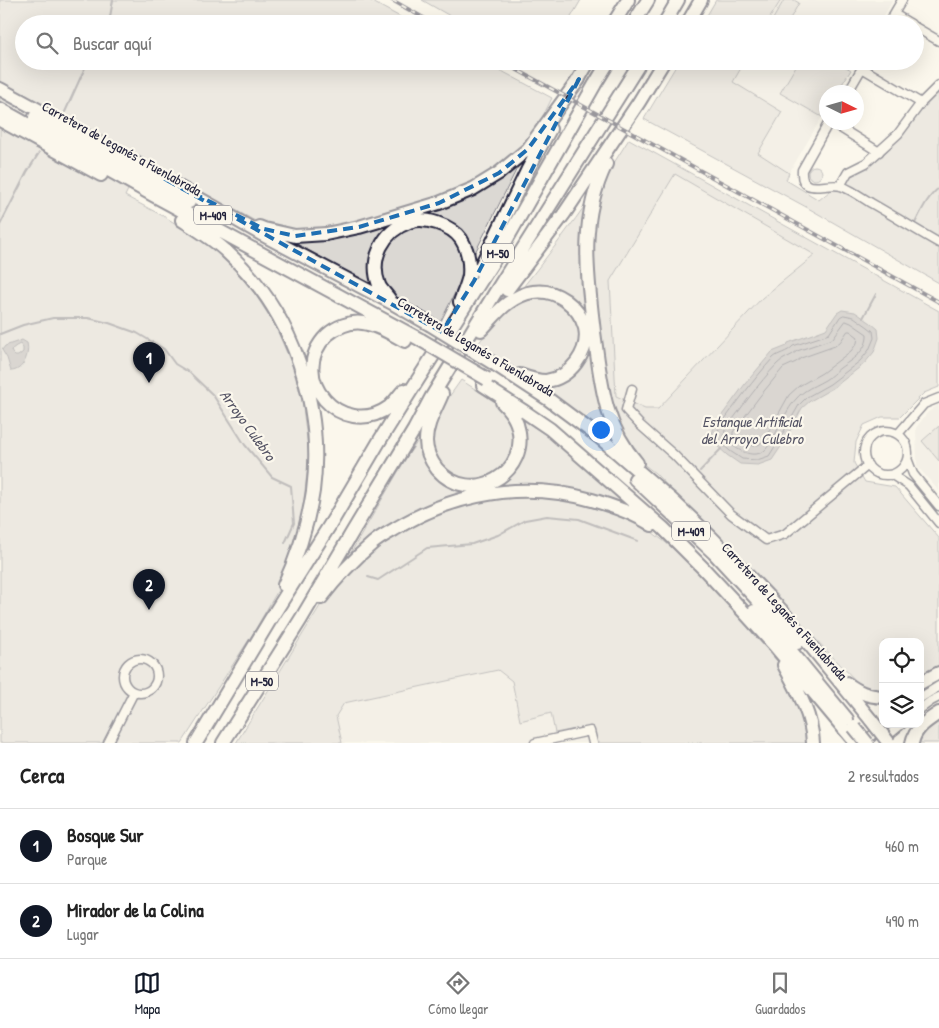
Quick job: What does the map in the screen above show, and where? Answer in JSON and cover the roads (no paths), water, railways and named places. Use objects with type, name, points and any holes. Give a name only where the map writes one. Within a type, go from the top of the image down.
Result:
[{"type":"highway","points":[[619,15],[628,0]]},
{"type":"highway","points":[[639,15],[648,0]]},
{"type":"highway","points":[[669,15],[678,0]]},
{"type":"highway","points":[[692,15],[701,0]]},
{"type":"highway","points":[[164,178],[264,229],[295,236],[326,234],[360,227],[439,203],[473,189],[499,173],[528,149],[583,70]]},
{"type":"highway","name":"M-50","points":[[196,743],[380,440],[503,246],[604,70]]},
{"type":"highway","name":"M-50","points":[[223,743],[301,619],[414,430],[431,398],[635,70]]},
{"type":"highway","points":[[659,70],[618,139],[598,180],[588,224],[587,268],[601,381],[607,410],[618,436],[629,453],[672,500]]},
{"type":"highway","points":[[380,440],[413,378],[474,281],[527,171],[578,78]]},
{"type":"highway","name":"M-409","points":[[0,87],[263,235],[394,304],[423,336]]},
{"type":"highway","name":"Carretera de Leganés a Fuenlabrada","points":[[0,98],[490,375],[581,445],[706,559],[859,725],[879,743]]},
{"type":"highway","points":[[414,430],[442,394],[495,305],[564,214],[639,102]]},
{"type":"highway","name":"Carretera de Leganés a Fuenlabrada","points":[[0,109],[153,195],[423,336]]},
{"type":"highway","name":"M-409","points":[[0,120],[182,220],[358,313],[423,336]]},
{"type":"highway","points":[[182,220],[228,253],[256,284],[286,331],[306,385],[314,442],[313,491],[296,557],[270,620]]},
{"type":"highway","points":[[394,304],[380,286],[377,275],[376,262],[380,245],[391,232],[409,221],[427,220],[444,226],[460,238],[469,259],[469,277],[460,302]]},
{"type":"highway","points":[[442,394],[429,424],[427,434],[427,449],[431,460],[439,471],[452,480],[465,485],[480,485],[492,482],[507,472],[514,461],[520,440],[517,423],[502,401],[490,375],[517,374],[535,380],[556,378],[571,370],[585,345],[585,330],[580,315],[559,296],[548,292],[533,292],[518,297],[497,312],[481,330]]},
{"type":"highway","points":[[413,378],[388,407],[370,415],[350,415],[338,411],[320,394],[315,384],[313,364],[316,351],[328,335],[338,328],[349,324],[362,323],[423,336]]},
{"type":"highway","name":"M-409","points":[[490,375],[566,411],[598,437],[712,537],[814,645],[845,682],[860,693],[879,696]]},
{"type":"highway","name":"M-409","points":[[490,375],[525,412],[550,429],[663,528],[774,645],[859,725],[889,743]]},
{"type":"highway","points":[[301,619],[309,616],[338,576],[375,541],[422,514],[441,506],[459,500],[506,491],[553,492],[576,496],[624,511],[660,530],[703,568]]},
{"type":"highway","name":"M-409","points":[[782,611],[859,725],[856,743]]},
{"type":"highway","name":"M-409","points":[[744,612],[756,632],[783,664],[794,684],[809,719],[813,743]]},
{"type":"highway","points":[[924,681],[939,673]]},
{"type":"highway","points":[[912,743],[922,725],[939,713]]},
{"type":"highway","name":"Carretera de Leganés a Fuenlabrada","points":[[859,725],[867,743]]},
{"type":"street","points":[[894,14],[902,0]]},
{"type":"street","points":[[924,32],[939,41]]},
{"type":"street","points":[[852,85],[861,70]]},
{"type":"street","points":[[872,70],[921,103]]},
{"type":"street","points":[[840,186],[848,172],[866,163],[898,134],[921,103],[939,85]]},
{"type":"street","points":[[825,130],[802,170],[803,180],[808,185],[814,187],[840,186],[939,243]]},
{"type":"street","points":[[843,130],[878,152]]},
{"type":"street","points":[[632,390],[626,410],[674,455],[730,514],[766,540],[785,534],[868,465]]},
{"type":"street","points":[[898,434],[924,404],[939,398]]},
{"type":"street","points":[[884,430],[898,434],[908,446],[908,461],[904,467],[892,475],[878,474],[872,470],[864,458],[866,443],[870,437],[884,430]]},
{"type":"street","points":[[908,461],[913,474],[939,506]]},
{"type":"street","points":[[892,475],[909,486],[939,523]]},
{"type":"street","points":[[143,659],[154,666],[157,673],[156,682],[149,691],[134,692],[124,683],[123,671],[131,661],[143,659]]},
{"type":"street","points":[[924,695],[939,686]]},
{"type":"street","points":[[108,743],[134,692]]},
{"type":"street","points":[[924,706],[939,696]]},
{"type":"street","points":[[862,743],[880,728]]},
{"type":"street","points":[[879,743],[897,728]]},
{"type":"street","points":[[535,743],[590,731],[593,743]]},
{"type":"water","name":"Estanque Artificial del Arroyo Culebro","points":[[842,310],[855,312],[878,329],[879,338],[874,352],[864,364],[833,388],[810,401],[802,408],[772,460],[758,465],[740,464],[727,455],[714,443],[712,435],[714,426],[745,384],[772,352],[787,346],[788,343],[826,329],[837,313]]},
{"type":"water","points":[[22,340],[27,343],[25,361],[19,368],[11,371],[2,350],[5,346]],"holes":[[[20,344],[23,352],[18,356],[15,356],[11,350]]]},
{"type":"waterway","points":[[110,15],[113,0]]},
{"type":"waterway","points":[[65,112],[84,70]]},
{"type":"waterway","points":[[0,225],[27,172],[39,153]]},
{"type":"waterway","name":"Arroyo Culebro","points":[[914,225],[928,200],[939,188]]},
{"type":"waterway","name":"Arroyo Culebro","points":[[863,318],[876,294]]},
{"type":"waterway","name":"Arroyo Culebro","points":[[0,334],[23,325],[53,318],[88,318],[137,333],[164,349],[175,364],[190,373],[213,395],[245,445],[272,477],[291,486],[294,523],[285,543]]},
{"type":"waterway","name":"Arroyo Culebro","points":[[700,471],[721,449]]},
{"type":"waterway","name":"Arroyo Culebro","points":[[368,577],[378,580],[427,548],[472,544],[498,535],[525,520],[547,516],[579,519],[638,541]]},
{"type":"railway","points":[[392,0],[418,15]]},
{"type":"railway","points":[[517,70],[939,302]]},
{"type":"place","name":"Bosque Sur","points":[[149,383]]},
{"type":"place","name":"Mirador de la Colina","points":[[149,610]]}]
